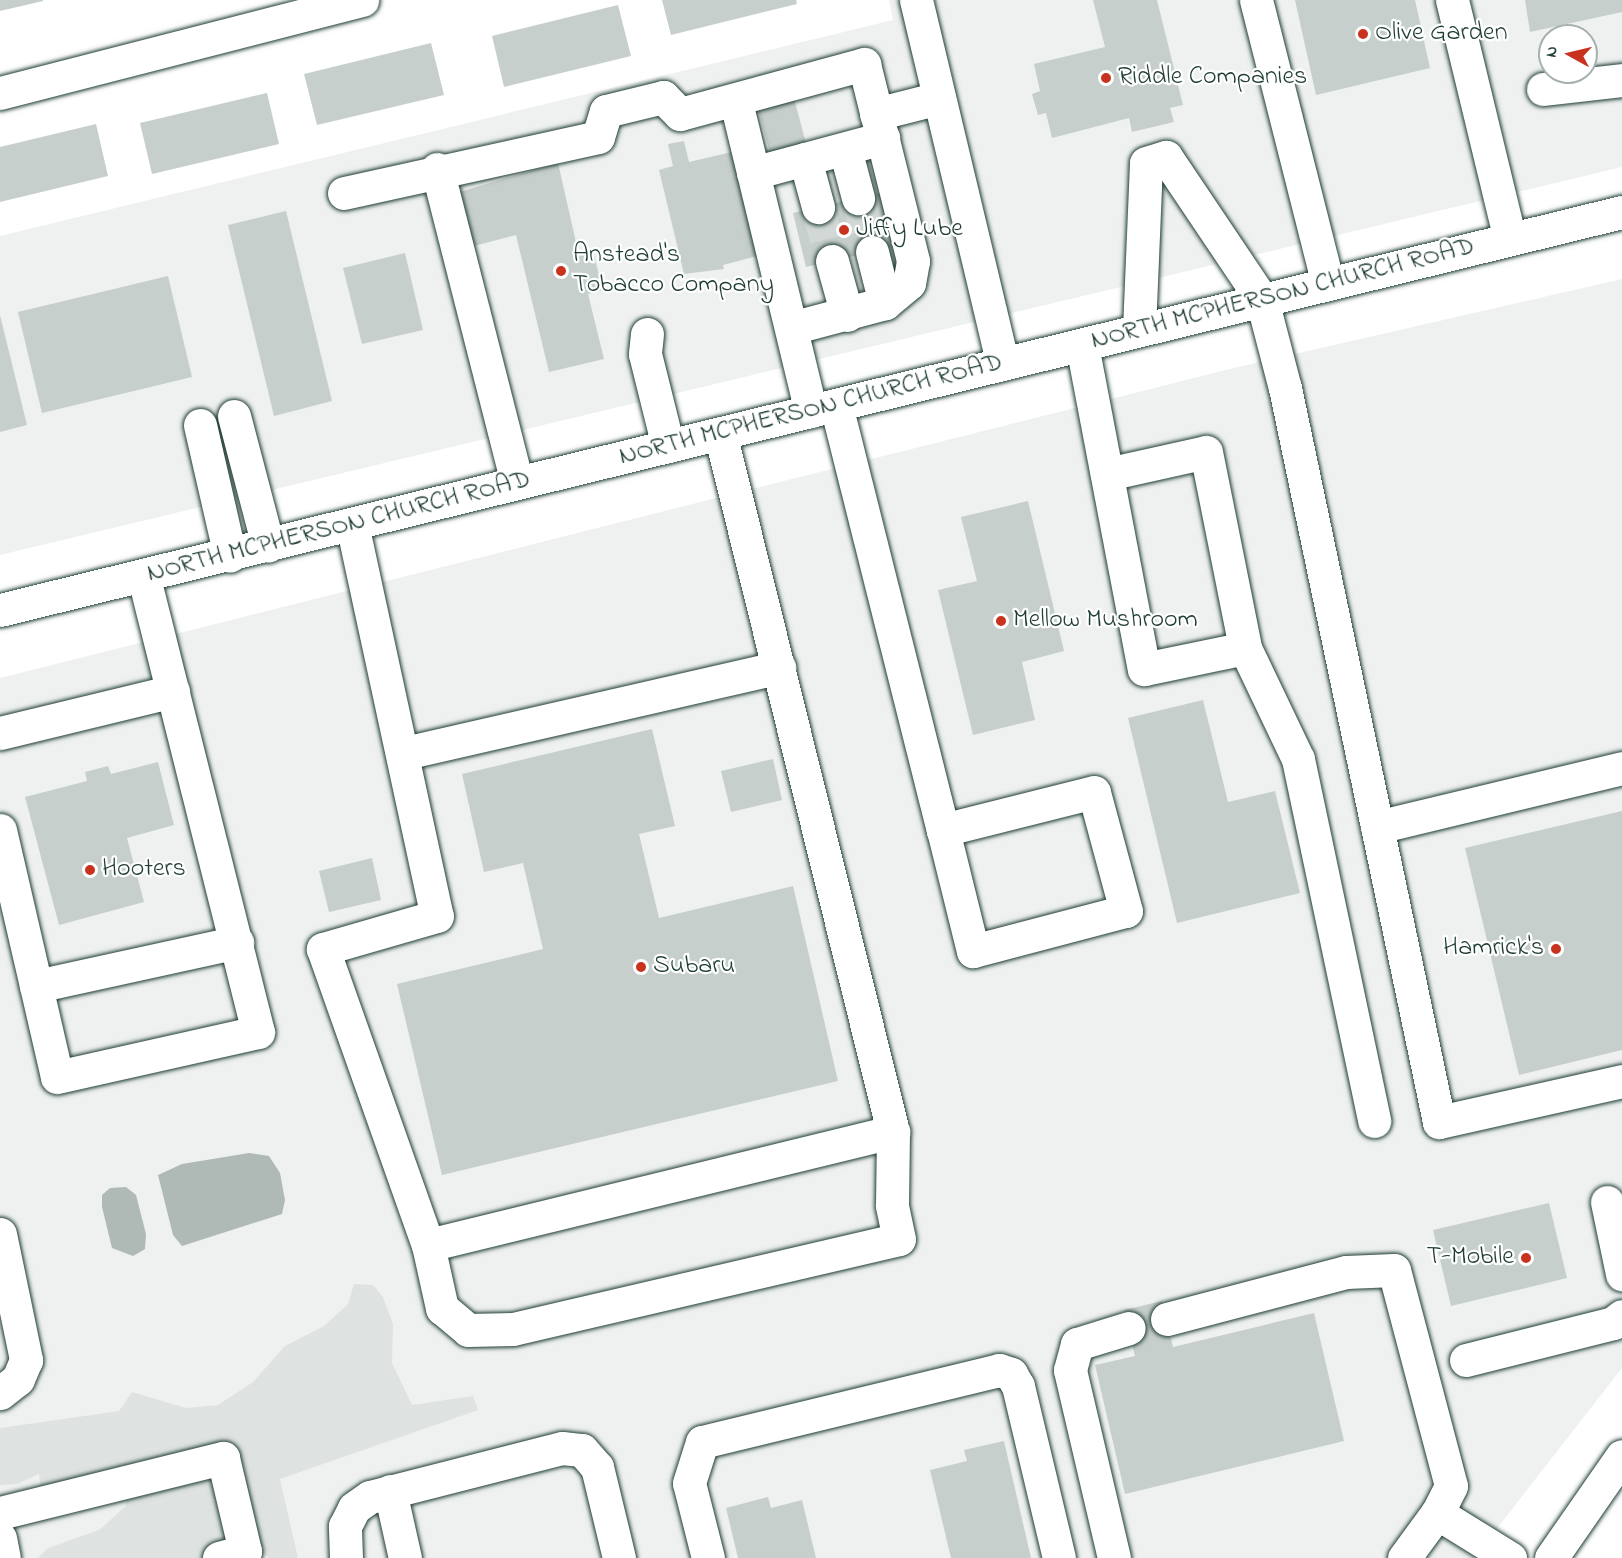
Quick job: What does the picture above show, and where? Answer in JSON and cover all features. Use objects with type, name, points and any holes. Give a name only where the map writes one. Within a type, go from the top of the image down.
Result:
[{"type":"main road","points":[[0,93],[362,0]]},
{"type":"main road","points":[[916,0],[1003,364]]},
{"type":"main road","points":[[1256,0],[1328,284]]},
{"type":"main road","points":[[1452,0],[1510,239]]},
{"type":"main road","points":[[344,193],[436,169],[598,137],[606,111],[663,97],[680,114],[736,102],[864,64],[914,261],[909,283],[866,310],[791,328]]},
{"type":"main road","points":[[1543,89],[1622,80]]},
{"type":"main road","points":[[753,173],[825,154],[939,98]]},
{"type":"main road","points":[[736,102],[791,328],[824,408],[943,830],[973,951],[1125,911],[1094,792],[943,830]]},
{"type":"main road","points":[[825,154],[838,203]]},
{"type":"main road","points":[[1139,330],[1146,163],[1166,157],[1262,300],[1439,1122],[1622,1081]]},
{"type":"main road","points":[[436,169],[517,482]]},
{"type":"main road","name":"NORTH MCPHERSON CHURCH ROAD","points":[[0,610],[144,578],[517,482],[1622,212]]},
{"type":"main road","points":[[852,256],[866,310]]},
{"type":"main road","points":[[647,334],[645,354],[668,446]]},
{"type":"main road","points":[[1082,345],[1144,669],[1245,648]]},
{"type":"main road","points":[[234,416],[268,546]]},
{"type":"main road","points":[[200,425],[230,556]]},
{"type":"main road","points":[[352,524],[405,753],[437,916],[323,949],[428,1245],[442,1308],[468,1330],[513,1329],[898,1239],[892,1205],[892,1132],[720,434]]},
{"type":"main road","points":[[1107,474],[1206,452],[1245,648],[1298,759],[1374,1121]]},
{"type":"main road","points":[[0,830],[57,1077],[258,1032],[144,578]]},
{"type":"main road","points":[[405,753],[778,667]]},
{"type":"main road","points":[[0,733],[173,691]]},
{"type":"main road","points":[[1377,827],[1622,768]]},
{"type":"main road","points":[[36,986],[237,942]]},
{"type":"main road","points":[[428,1245],[892,1132]]},
{"type":"main road","points":[[1607,1202],[1622,1274]]},
{"type":"main road","points":[[0,1234],[26,1360],[18,1379],[0,1393]]},
{"type":"main road","points":[[1167,1319],[1346,1272],[1394,1270],[1451,1486],[1437,1513],[1404,1558]]},
{"type":"main road","points":[[1466,1360],[1613,1323],[1622,1316]]},
{"type":"main road","points":[[1114,1558],[1070,1370],[1077,1344],[1129,1328]]},
{"type":"main road","points":[[708,1558],[689,1483],[702,1442],[999,1370],[1011,1374],[1018,1386],[1059,1558]]},
{"type":"main road","points":[[346,1558],[345,1526],[354,1508],[382,1493],[562,1448],[582,1450],[597,1467],[619,1558]]},
{"type":"main road","points":[[1559,1555],[1622,1456]]},
{"type":"main road","points":[[0,1514],[223,1458],[246,1551],[219,1558]]},
{"type":"main road","points":[[382,1493],[390,1558]]},
{"type":"main road","points":[[382,1493],[405,1558]]},
{"type":"main road","points":[[1437,1513],[1510,1558]]},
{"type":"main road","points":[[0,1538],[4,1558]]},
{"type":"shaded area","points":[[889,0],[1622,0],[1622,167],[0,555],[0,236],[893,20]]},
{"type":"shaded area","points":[[1622,279],[1622,1368],[1474,1558],[0,1558],[0,678],[1238,367]]},
{"type":"shaded area","points":[[249,1153],[269,1156],[280,1173],[285,1200],[282,1214],[182,1246],[173,1235],[158,1175],[182,1164]]},
{"type":"shaded area","points":[[126,1187],[136,1195],[146,1234],[145,1249],[133,1256],[112,1248],[102,1207],[102,1195],[110,1188]]},
{"type":"shaded area","points":[[354,1284],[373,1285],[383,1297],[393,1324],[392,1363],[412,1405],[473,1396],[478,1410],[280,1479],[298,1558],[269,1558],[249,1538],[207,1558],[38,1558],[48,1548],[99,1530],[126,1506],[125,1487],[41,1489],[39,1474],[17,1484],[0,1485],[0,1428],[119,1411],[132,1392],[186,1408],[218,1405],[253,1382],[285,1346],[324,1326],[348,1304]]},
{"type":"building","points":[[0,0],[43,0],[43,1],[0,11]]},
{"type":"building","points":[[662,0],[796,0],[797,4],[671,35]]},
{"type":"building","name":"Riddle Companies","points":[[1093,0],[1157,0],[1183,105],[1170,108],[1174,122],[1132,132],[1129,118],[1052,138],[1046,113],[1038,115],[1032,94],[1040,91],[1034,64],[1105,47]]},
{"type":"building","name":"Olive Garden","points":[[1295,0],[1415,0],[1430,68],[1316,95]]},
{"type":"building","points":[[1525,0],[1622,0],[1622,12],[1567,24],[1538,24],[1538,30],[1530,32]]},
{"type":"building","points":[[618,5],[631,56],[504,87],[492,36]]},
{"type":"building","points":[[431,43],[444,95],[317,125],[304,74]]},
{"type":"building","points":[[267,93],[279,144],[152,174],[140,123]]},
{"type":"building","points":[[794,98],[807,147],[771,157],[758,108]]},
{"type":"building","points":[[96,124],[108,176],[0,202],[0,147]]},
{"type":"building","points":[[684,141],[689,162],[732,152],[765,254],[723,265],[724,269],[684,274],[659,170],[673,166],[668,144]]},
{"type":"building","name":"Anstead's Tobacco Company","points":[[558,163],[578,251],[592,248],[603,290],[588,294],[604,359],[549,372],[516,235],[474,246],[459,192]]},
{"type":"building","name":"Jiffy Lube","points":[[883,192],[896,246],[806,267],[793,213]]},
{"type":"building","points":[[286,211],[332,401],[274,416],[228,225]]},
{"type":"building","points":[[405,253],[423,330],[362,344],[343,268]]},
{"type":"building","points":[[168,276],[192,377],[42,413],[18,312]]},
{"type":"building","points":[[0,315],[27,425],[0,432]]},
{"type":"building","name":"Mellow Mushroom","points":[[1028,501],[1064,651],[1022,662],[1035,720],[973,735],[938,590],[977,581],[961,517]]},
{"type":"building","points":[[1203,700],[1228,802],[1275,791],[1300,893],[1177,923],[1128,718]]},
{"type":"building","name":"Subaru","points":[[652,729],[675,826],[639,834],[659,918],[793,886],[838,1081],[442,1175],[397,984],[543,949],[523,863],[484,872],[462,774]]},
{"type":"building","points":[[773,759],[782,800],[731,812],[721,771]]},
{"type":"building","name":"Hooters","points":[[158,762],[174,825],[127,838],[144,902],[59,925],[25,797],[87,781],[85,772],[108,766],[111,774]]},
{"type":"building","name":"Hamrick's","points":[[1622,811],[1622,1050],[1519,1075],[1465,848]]},
{"type":"building","points":[[372,858],[381,900],[329,912],[319,871]]},
{"type":"building","points":[[1549,1203],[1567,1278],[1451,1306],[1433,1230]]},
{"type":"building","points":[[1162,1301],[1173,1347],[1314,1313],[1344,1441],[1125,1494],[1095,1365],[1135,1356],[1124,1310]]},
{"type":"building","points":[[1004,1441],[1031,1558],[951,1558],[930,1470],[967,1461],[964,1450]]},
{"type":"building","points":[[768,1497],[771,1508],[802,1500],[816,1558],[738,1558],[726,1508]]},
{"type":"tunnel","points":[[858,198],[872,252]]},
{"type":"tunnel","points":[[818,207],[832,261]]},
{"type":"place","name":"Olive Garden","points":[[1363,34]]},
{"type":"place","name":"Riddle Companies","points":[[1106,78]]},
{"type":"place","name":"Jiffy Lube","points":[[844,230]]},
{"type":"place","name":"Anstead's Tobacco Company","points":[[561,271]]},
{"type":"place","name":"Mellow Mushroom","points":[[1001,621]]},
{"type":"place","name":"Hooters","points":[[90,870]]},
{"type":"place","name":"Hamrick's","points":[[1556,949]]},
{"type":"place","name":"Subaru","points":[[641,967]]},
{"type":"place","name":"T-Mobile","points":[[1526,1258]]}]
